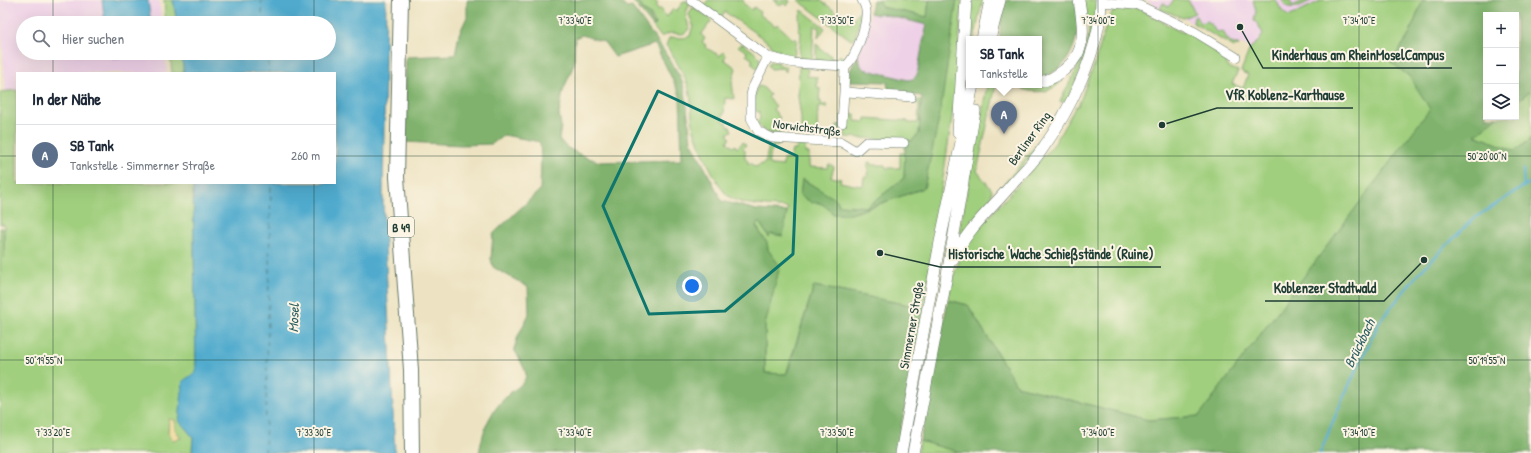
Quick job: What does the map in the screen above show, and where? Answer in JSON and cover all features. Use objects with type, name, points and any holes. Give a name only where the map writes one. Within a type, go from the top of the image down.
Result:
[{"type":"main road","name":"B 49","points":[[401,0],[398,177],[411,370],[412,453]]},
{"type":"street","points":[[691,0],[768,57],[794,64],[845,66],[849,64],[858,47],[866,16],[866,6],[862,0]]},
{"type":"street","points":[[956,160],[966,0]]},
{"type":"street","points":[[983,36],[990,0]]},
{"type":"street","points":[[991,36],[1000,0]]},
{"type":"street","points":[[1042,81],[1050,80],[1058,75],[1073,61],[1077,55],[1082,40],[1082,22],[1079,0]]},
{"type":"street","points":[[1128,0],[1195,32],[1236,57]]},
{"type":"street","points":[[1100,1],[1141,6]]},
{"type":"street","name":"Berliner Ring","points":[[947,275],[958,250],[968,233],[1040,152],[1071,103],[1088,61],[1098,28],[1100,1]]},
{"type":"street","points":[[993,24],[994,36]]},
{"type":"street","name":"Norwichstraße","points":[[768,57],[754,87],[751,98],[752,123],[760,133],[772,138],[841,142],[856,151],[866,142],[904,143]]},
{"type":"street","points":[[842,123],[845,66]]},
{"type":"street","name":"Simmerner Straße","points":[[901,453],[956,160],[972,88]]},
{"type":"street","name":"Simmerner Straße","points":[[912,453],[947,275],[979,88]]},
{"type":"street","points":[[844,92],[912,97]]},
{"type":"highlighted area","points":[[658,91],[797,156],[793,254],[725,311],[649,314],[603,206]]},
{"type":"shaded area","points":[[0,0],[159,0],[161,16],[16,16],[16,60],[166,60],[167,72],[16,72],[16,90],[5,91]]},
{"type":"shaded area","points":[[1146,0],[1325,0],[1252,49],[1243,44],[1234,47],[1185,19],[1167,12]]},
{"type":"shaded area","points":[[870,13],[878,13],[927,25],[917,75],[913,79],[908,80],[864,69],[861,66],[858,56]]},
{"type":"green space","points":[[164,0],[173,0],[176,16],[165,16]]},
{"type":"green space","points":[[467,0],[618,0],[627,8],[632,7],[662,48],[680,76],[685,91],[691,141],[722,201],[757,210],[787,212],[783,236],[770,234],[769,237],[759,222],[756,226],[767,243],[768,250],[780,266],[765,325],[765,373],[787,374],[814,286],[924,308],[896,453],[479,453],[485,429],[495,409],[510,393],[522,384],[526,374],[514,349],[518,336],[529,314],[528,287],[493,267],[491,259],[493,234],[540,190],[541,161],[540,142],[504,135],[492,144],[461,145],[405,142],[406,57],[455,55],[459,34],[467,17]],"holes":[[[582,35],[604,42],[615,57],[655,44],[680,95],[682,160],[600,162],[583,156],[566,147],[559,139],[561,126],[559,114],[563,91],[574,64],[575,38]]]},
{"type":"green space","points":[[632,0],[636,0],[641,5],[656,25],[652,25]]},
{"type":"green space","points":[[636,0],[654,0],[658,4],[656,6],[659,10],[661,8],[663,11],[662,13],[667,17],[673,9],[676,11],[685,0],[690,5],[686,14],[689,28],[684,34],[671,33],[661,37],[652,25],[656,25],[650,14],[644,11]]},
{"type":"green space","points":[[708,0],[743,0],[743,3],[752,10],[754,7],[760,12],[759,14],[775,26],[777,24],[793,39],[797,39],[794,57],[791,59],[777,56],[779,49],[777,50],[771,47],[771,44],[725,12],[720,18],[704,6]]},
{"type":"green space","points":[[773,0],[790,1],[787,6],[783,3],[781,6]]},
{"type":"green space","points":[[798,0],[820,0],[851,23],[860,12],[861,6],[862,11],[855,38],[851,40]]},
{"type":"green space","points":[[873,0],[879,0],[882,7],[927,17],[929,0],[957,0],[940,114],[924,188],[851,214],[833,214],[824,205],[812,203],[800,195],[802,179],[837,200],[839,205],[867,207],[904,178],[905,145],[907,140],[912,141],[919,134],[922,96],[897,94],[896,89],[893,89],[893,94],[888,90],[887,82],[849,82],[850,71],[858,56],[861,66],[864,69],[908,80],[913,79],[917,75],[927,25],[878,13],[878,15],[870,13]]},
{"type":"green space","points":[[879,0],[929,0],[927,17],[882,7]]},
{"type":"green space","points":[[957,0],[962,0],[956,90],[924,308],[814,286],[786,374],[765,373],[765,325],[779,266],[768,250],[767,243],[756,226],[759,222],[769,237],[787,212],[788,208],[740,202],[728,196],[719,184],[698,141],[693,125],[689,89],[682,72],[666,45],[669,38],[685,38],[690,36],[693,25],[689,14],[693,7],[712,20],[701,35],[705,38],[702,42],[706,45],[705,47],[720,56],[723,52],[726,55],[724,59],[736,68],[732,82],[734,99],[725,98],[724,114],[722,115],[724,122],[727,122],[728,127],[730,126],[732,131],[728,133],[730,138],[727,142],[733,147],[735,145],[737,148],[743,142],[746,145],[743,148],[745,150],[745,159],[748,161],[748,164],[751,163],[755,167],[765,163],[770,141],[779,142],[778,146],[773,146],[768,163],[771,165],[783,166],[783,159],[790,159],[792,150],[796,150],[798,142],[802,146],[806,143],[805,153],[809,153],[809,167],[827,168],[829,164],[834,167],[831,177],[841,179],[840,182],[863,186],[864,177],[868,177],[868,162],[871,162],[871,165],[885,165],[886,168],[900,168],[900,153],[905,153],[904,178],[867,207],[839,205],[803,179],[816,202],[824,204],[833,214],[851,214],[924,188]]},
{"type":"green space","points":[[971,0],[983,0],[975,36],[968,36]]},
{"type":"green space","points":[[1006,0],[1075,0],[1078,29],[1075,43],[1069,57],[1060,68],[1042,77],[1042,36],[1000,36],[1000,25]]},
{"type":"green space","points":[[1083,0],[1094,0],[1098,5],[1086,58],[1067,101],[1060,102],[1086,48],[1089,30]]},
{"type":"green space","points":[[1174,0],[1188,0],[1195,13],[1183,18],[1160,9],[1163,3],[1168,7]]},
{"type":"green space","points":[[1253,0],[1276,0],[1283,12],[1290,16],[1322,0],[1423,0],[1408,37],[1391,62],[1410,77],[1431,109],[1199,416],[1148,420],[1017,386],[968,305],[948,300],[954,274],[971,237],[1055,143],[1076,106],[1078,106],[1095,63],[1108,19],[1116,7],[1131,7],[1141,10],[1179,31],[1190,34],[1220,52],[1224,56],[1228,67],[1238,71],[1232,84],[1243,88],[1248,75],[1241,71],[1250,48],[1259,41],[1263,34],[1258,24],[1254,21],[1256,11]]},
{"type":"green space","points":[[1282,0],[1289,0],[1293,6],[1305,0],[1312,0],[1300,6],[1288,7]]},
{"type":"green space","points":[[1423,0],[1531,0],[1531,90],[1519,100],[1519,12],[1483,12],[1483,120],[1494,120],[1475,135],[1515,151],[1531,139],[1531,453],[962,453],[920,441],[948,300],[968,305],[1017,386],[1148,420],[1199,416],[1430,109],[1410,77],[1391,62],[1408,37]]},
{"type":"green space","points":[[802,10],[825,28],[818,38],[819,28],[814,25],[812,62],[799,61],[801,32],[798,31],[800,26],[799,18]]},
{"type":"green space","points":[[1196,16],[1200,23],[1207,21],[1216,32],[1223,31],[1227,39],[1233,44],[1238,44],[1239,46],[1234,47],[1193,23],[1194,17]]},
{"type":"green space","points":[[743,44],[759,57],[760,64],[758,69],[752,64],[752,59],[746,55],[747,52],[738,46]]},
{"type":"green space","points":[[816,44],[820,47],[819,48],[831,56],[831,59],[837,59],[840,55],[844,59],[842,62],[816,62]]},
{"type":"green space","points":[[171,60],[182,60],[184,72],[172,72]]},
{"type":"green space","points":[[770,62],[778,62],[780,65],[786,67],[786,72],[782,68],[771,69],[768,65]]},
{"type":"green space","points":[[966,66],[966,82],[964,93]]},
{"type":"green space","points":[[799,67],[808,68],[807,76],[817,77],[817,87],[820,88],[819,101],[821,101],[821,105],[827,105],[827,108],[818,107],[817,133],[836,134],[837,125],[840,125],[839,137],[801,136],[801,117],[798,97]]},
{"type":"green space","points":[[1062,78],[1055,87],[1049,90],[1035,92],[1023,88],[1042,88],[1042,85]]},
{"type":"green space","points":[[758,86],[763,87],[770,95],[768,97],[776,106],[773,109],[780,118],[775,123],[778,127],[776,129],[782,134],[768,133],[757,123],[760,119],[759,112],[755,111],[754,97]]},
{"type":"green space","points":[[986,88],[995,88],[977,171],[992,190],[991,202],[957,243]]},
{"type":"green space","points":[[16,90],[16,184],[193,184],[196,372],[192,453],[0,453],[0,228],[3,228],[4,258],[4,224],[0,224],[0,92]]},
{"type":"green space","points":[[1531,90],[1531,139],[1515,151],[1475,135],[1494,120],[1519,120],[1519,100]]},
{"type":"green space","points":[[913,100],[921,100],[919,134],[911,141],[845,137],[846,114],[855,114],[855,121],[866,122],[866,118],[918,123],[919,103],[913,103]]},
{"type":"green space","points":[[1061,109],[1037,150],[1002,189],[1001,188],[1034,148]]},
{"type":"green space","points":[[920,441],[962,453],[918,453]]},
{"type":"sand","points":[[169,419],[175,420],[175,429],[181,438],[172,440],[168,433]]},
{"type":"water","points":[[102,0],[148,0],[150,16],[104,16]]},
{"type":"water","name":"Mosel","points":[[173,0],[386,0],[383,200],[395,453],[192,453],[193,437],[179,421],[183,381],[196,372],[193,184],[336,184],[336,72],[184,72],[182,60],[336,60],[336,16],[176,16]]},
{"type":"waterway","points":[[1523,169],[1524,187]]},
{"type":"waterway","name":"Brückbach","points":[[1320,453],[1342,400],[1380,321],[1418,274],[1473,219],[1531,182]]},
{"type":"ferry route","points":[[261,0],[262,16]]},
{"type":"ferry route","points":[[268,60],[269,72]]},
{"type":"ferry route","points":[[265,453],[271,184]]},
{"type":"place","name":"Kinderhaus am RheinMoselCampus","points":[[1240,27]]},
{"type":"place","name":"VfR Koblenz-Karthause","points":[[1162,125]]},
{"type":"place","name":"SB Tank","points":[[1004,134]]},
{"type":"place","name":"Historische 'Wache Schießstände' (Ruine)","points":[[880,253]]},
{"type":"place","name":"Koblenzer Stadtwald","points":[[1424,260]]}]
